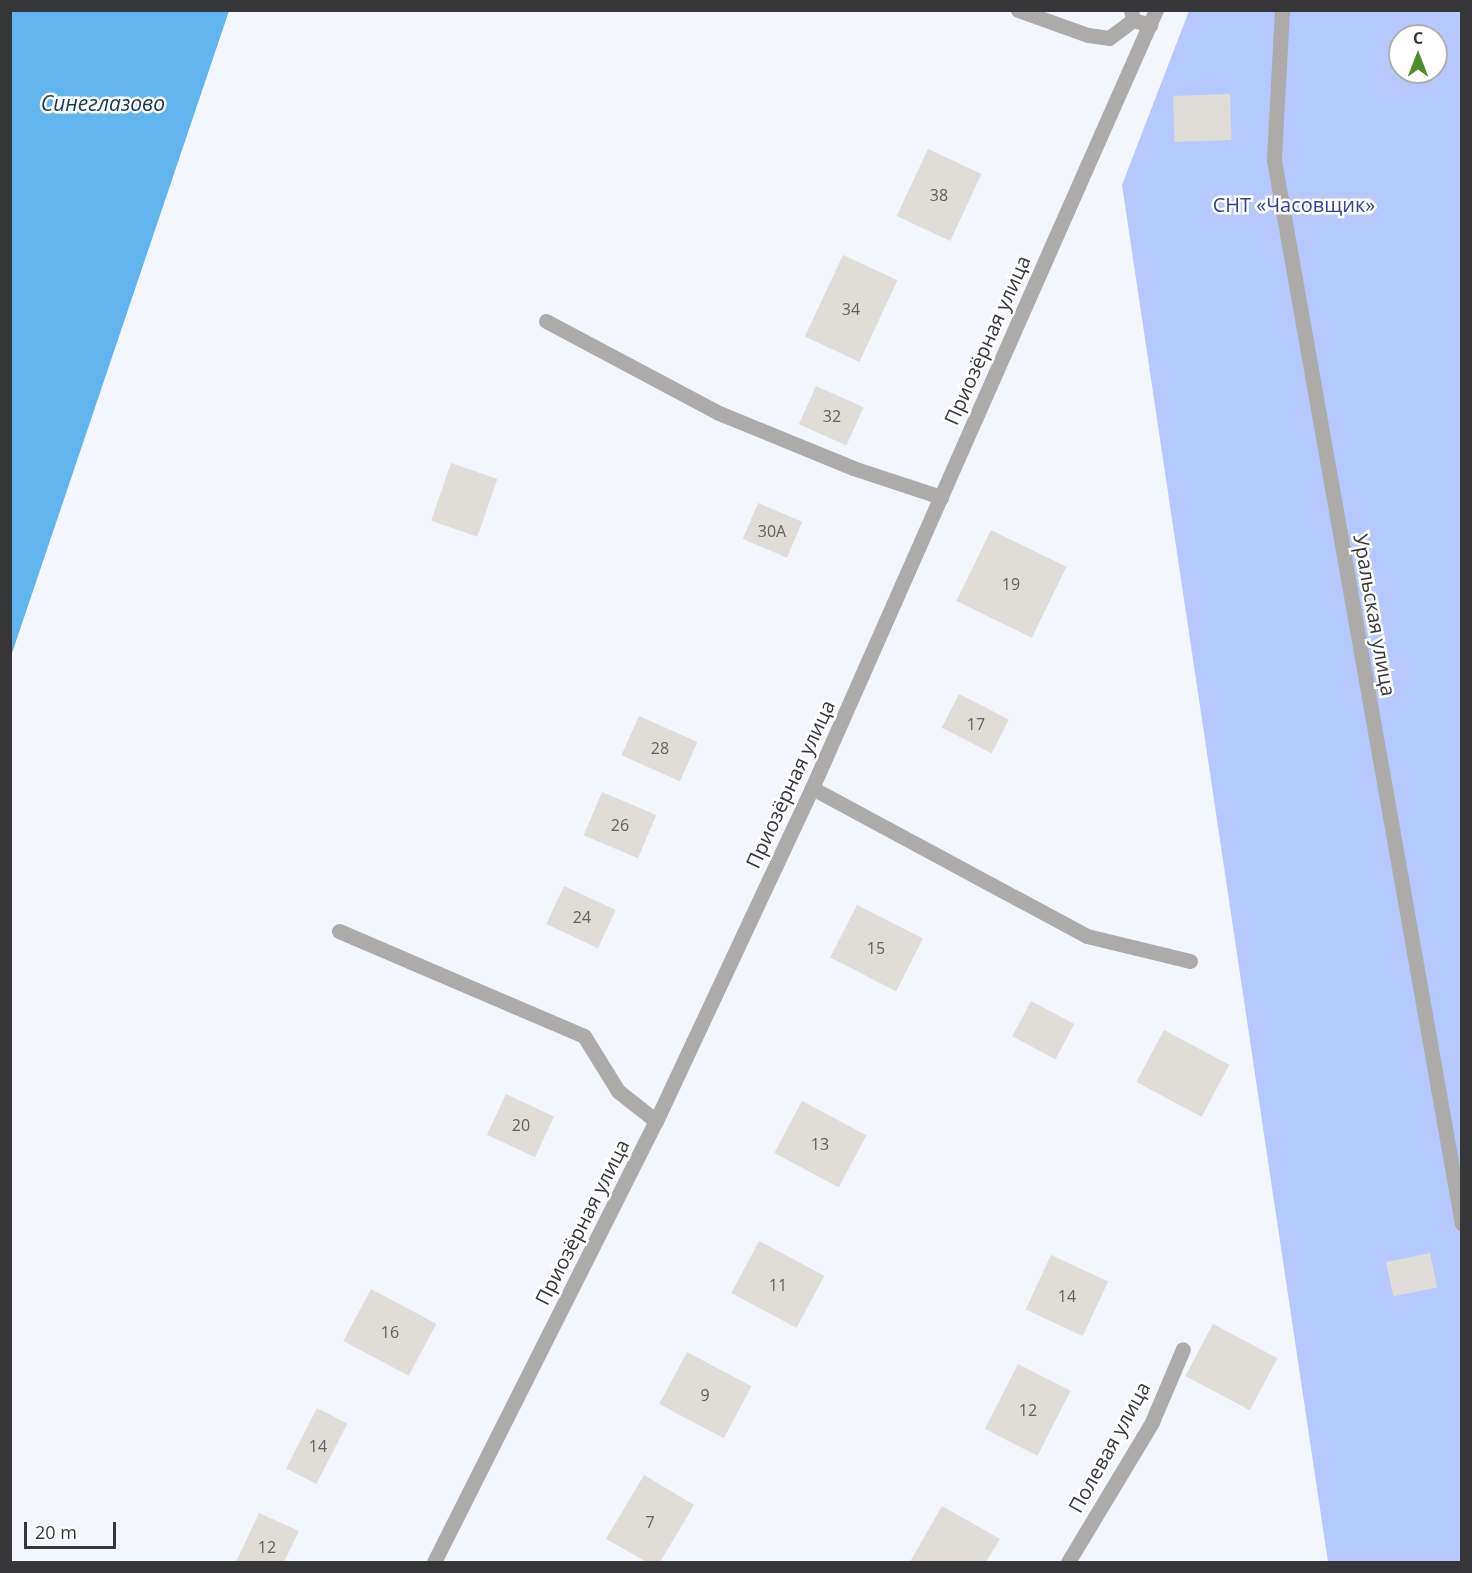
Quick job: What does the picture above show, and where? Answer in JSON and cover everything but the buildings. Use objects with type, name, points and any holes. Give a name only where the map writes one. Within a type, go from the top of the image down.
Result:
[{"type":"street","points":[[1018,10],[1088,35],[1109,38],[1132,15],[1153,18]]},
{"type":"street","name":"Уральская улица","points":[[1282,10],[1274,160],[1461,1224]]},
{"type":"street","name":"Приозёрная улица","points":[[435,1563],[656,1121],[812,788],[1153,18]]},
{"type":"street","points":[[546,321],[718,413],[853,468],[941,497]]},
{"type":"street","points":[[812,788],[1087,936],[1190,961]]},
{"type":"street","points":[[339,931],[584,1036],[618,1091],[656,1121]]},
{"type":"street","name":"Полевая улица","points":[[1068,1563],[1152,1422],[1183,1349]]},
{"type":"green space","name":"СНТ «Часовщик»","points":[[1189,11],[1461,11],[1461,1562],[1328,1562],[1122,185]]},
{"type":"water","name":"Синеглазово","points":[[10,11],[229,11],[11,656]]}]
